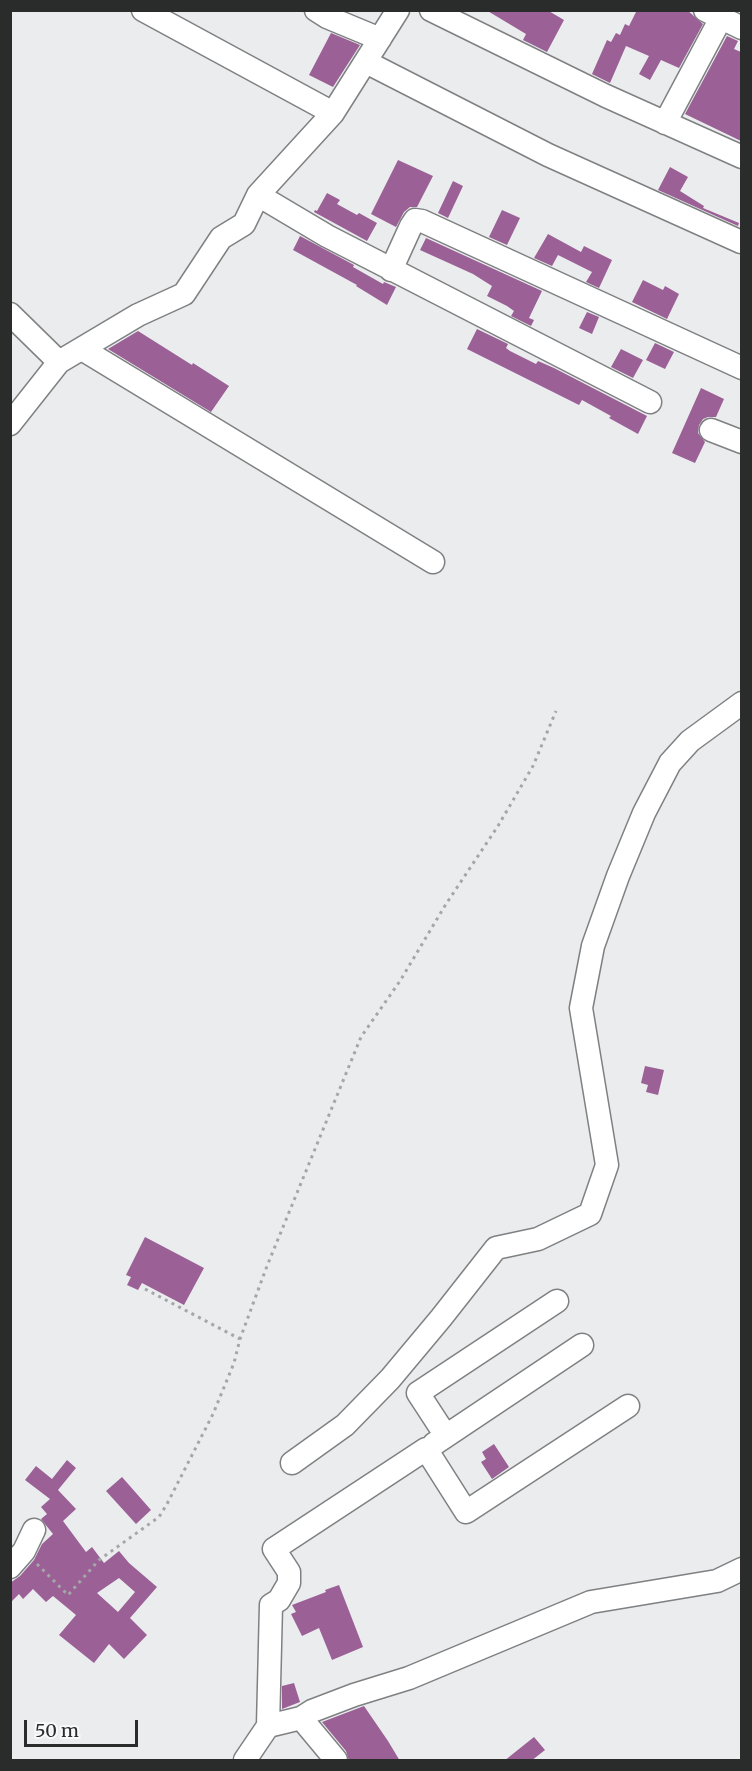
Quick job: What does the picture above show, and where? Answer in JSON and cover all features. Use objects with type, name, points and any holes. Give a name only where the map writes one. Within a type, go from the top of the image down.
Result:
[{"type":"street","points":[[143,10],[333,113]]},
{"type":"street","points":[[316,10],[327,17],[380,39]]},
{"type":"street","points":[[10,424],[59,362],[138,315],[184,294],[221,238],[244,224],[258,195],[333,113],[398,10]]},
{"type":"street","points":[[431,10],[606,96],[741,157]]},
{"type":"street","points":[[665,123],[713,14],[741,28]]},
{"type":"street","points":[[366,62],[548,155],[741,242]]},
{"type":"street","points":[[258,195],[327,236],[391,270],[650,402]]},
{"type":"street","points":[[391,270],[414,220],[422,221],[741,368]]},
{"type":"street","points":[[10,314],[59,362]]},
{"type":"street","points":[[82,349],[433,562]]},
{"type":"street","points":[[711,430],[741,441]]},
{"type":"street","points":[[292,1462],[345,1425],[390,1379],[496,1248],[538,1239],[590,1214],[607,1165],[581,1008],[593,946],[631,845],[670,763],[690,741],[741,703]]},
{"type":"street","points":[[446,1436],[418,1393],[557,1301]]},
{"type":"street","points":[[245,1761],[268,1725],[271,1605],[285,1593],[289,1583],[289,1572],[274,1549],[582,1345]]},
{"type":"street","points":[[426,1449],[466,1512],[628,1406]]},
{"type":"street","points":[[17,1559],[34,1530]]},
{"type":"street","points":[[268,1725],[301,1718],[312,1711],[354,1695],[409,1678],[591,1602],[717,1581],[741,1569]]},
{"type":"street","points":[[301,1718],[336,1761]]},
{"type":"path","points":[[17,1559],[68,1595],[99,1560],[159,1517],[213,1414],[234,1363],[267,1266],[361,1037],[400,981],[446,904],[498,826],[533,766],[556,711]]},
{"type":"path","points":[[145,1289],[240,1340]]},
{"type":"building","points":[[486,10],[547,10],[564,20],[547,52],[523,40],[526,34]]},
{"type":"building","points":[[637,10],[687,10],[703,24],[679,68],[661,60],[650,80],[639,74],[649,56],[626,46],[610,83],[592,74],[607,40],[611,42],[616,33],[620,35],[625,24],[629,26]]},
{"type":"building","points":[[331,33],[360,45],[333,87],[309,75]]},
{"type":"building","points":[[727,36],[738,41],[734,49],[741,52],[741,141],[685,114]]},
{"type":"building","points":[[398,160],[433,176],[417,207],[410,207],[404,212],[396,227],[371,214]]},
{"type":"building","points":[[670,167],[688,177],[680,191],[704,206],[703,208],[739,223],[738,226],[658,190]]},
{"type":"building","points":[[453,181],[463,186],[448,218],[438,213]]},
{"type":"building","points":[[327,193],[340,200],[337,204],[377,223],[367,241],[314,212],[317,211]]},
{"type":"building","points":[[502,210],[520,218],[507,245],[489,237]]},
{"type":"building","points":[[548,234],[581,252],[584,246],[612,260],[599,288],[586,282],[592,272],[558,255],[552,266],[534,258]]},
{"type":"building","points":[[300,236],[354,265],[353,267],[383,284],[384,282],[396,287],[387,305],[357,285],[293,250]]},
{"type":"building","points":[[426,238],[542,291],[529,318],[534,320],[531,326],[511,316],[514,311],[507,306],[487,296],[492,286],[473,274],[420,250]]},
{"type":"building","points":[[643,280],[663,290],[665,286],[679,294],[667,319],[632,302]]},
{"type":"building","points":[[587,312],[599,317],[592,334],[579,328]]},
{"type":"building","points":[[477,329],[508,344],[506,348],[510,351],[536,364],[538,361],[554,368],[647,416],[638,434],[582,400],[579,405],[467,349]]},
{"type":"building","points":[[138,331],[229,386],[211,412],[108,349]]},
{"type":"building","points":[[655,343],[674,352],[665,369],[646,360]]},
{"type":"building","points":[[621,349],[643,360],[633,378],[611,367]]},
{"type":"building","points":[[701,388],[724,399],[716,417],[703,419],[699,425],[698,433],[705,442],[695,463],[672,453]]},
{"type":"building","points":[[645,1066],[664,1070],[658,1095],[646,1092],[648,1085],[641,1083]]},
{"type":"building","points":[[145,1237],[204,1268],[184,1305],[142,1283],[138,1290],[127,1285],[131,1277],[126,1275]]},
{"type":"building","points":[[494,1444],[509,1467],[492,1479],[481,1462],[486,1459],[482,1452]]},
{"type":"building","points":[[67,1460],[76,1468],[58,1490],[76,1509],[63,1521],[86,1552],[92,1547],[104,1563],[119,1551],[129,1563],[157,1587],[130,1618],[147,1635],[124,1659],[109,1644],[94,1663],[59,1635],[76,1615],[53,1596],[46,1602],[33,1589],[23,1599],[19,1594],[10,1603],[10,1583],[20,1576],[34,1560],[42,1544],[53,1534],[41,1519],[47,1514],[41,1507],[50,1499],[25,1480],[36,1466],[52,1479]],"holes":[[[119,1578],[135,1592],[118,1612],[97,1593]]]},
{"type":"building","points":[[122,1477],[151,1510],[136,1524],[106,1491]]},
{"type":"building","points":[[339,1585],[363,1647],[332,1660],[319,1628],[302,1636],[291,1614],[296,1612],[292,1605]]},
{"type":"building","points":[[294,1683],[300,1702],[282,1709],[282,1686]]},
{"type":"building","points":[[364,1706],[400,1761],[349,1761],[346,1751],[322,1722]]},
{"type":"building","points":[[534,1737],[545,1750],[531,1761],[504,1761]]}]
